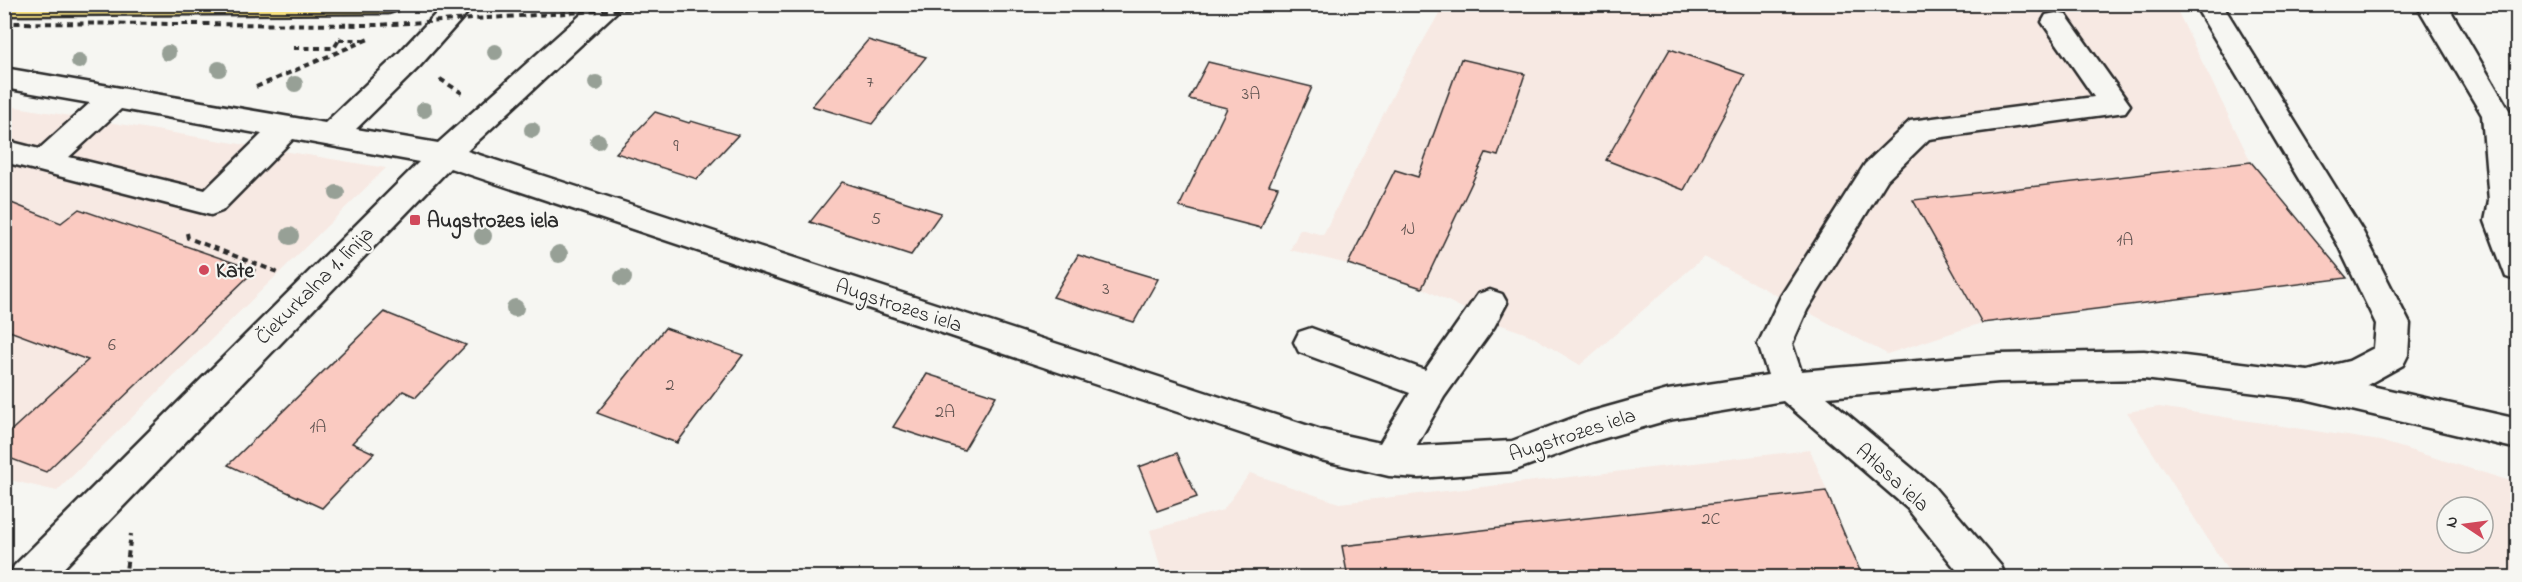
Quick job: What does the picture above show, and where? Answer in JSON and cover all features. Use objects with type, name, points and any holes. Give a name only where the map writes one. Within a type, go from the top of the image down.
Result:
[{"type":"main road","points":[[4,6],[388,4]]},
{"type":"street","points":[[331,135],[410,60],[461,4]]},
{"type":"street","name":"Čiekurkalna 1. līnija","points":[[28,578],[444,155],[611,4]]},
{"type":"street","points":[[2208,4],[2351,239],[2393,324],[2391,355],[2357,374],[2305,385]]},
{"type":"street","points":[[2430,4],[2438,13],[2497,115],[2505,201],[2502,221],[2517,268]]},
{"type":"street","points":[[1789,386],[1775,344],[1793,305],[1876,172],[1921,129],[2115,105],[2056,22]]},
{"type":"street","name":"Augstrozes iela","points":[[4,78],[444,155],[1321,445],[1389,460],[1419,462],[1513,456],[1586,428],[1668,405],[1789,386],[1999,368],[2144,365],[2305,385]]},
{"type":"street","points":[[44,162],[115,98]]},
{"type":"street","points":[[4,151],[211,203],[288,127]]},
{"type":"street","points":[[1389,460],[1432,387],[1490,303]]},
{"type":"street","points":[[1311,342],[1432,387]]},
{"type":"street","points":[[2305,385],[2517,434]]},
{"type":"street","name":"Atlasa iela","points":[[1789,386],[1920,497],[1986,578]]},
{"type":"path","points":[[4,23],[377,25],[711,4]]},
{"type":"path","points":[[300,39],[294,48],[334,48],[342,36],[331,38],[366,40]]},
{"type":"shaded area","points":[[2174,4],[2251,162],[2347,278],[1982,323],[1887,354],[1704,257],[1580,365],[1530,335],[1482,318],[1422,288],[1348,264],[1290,250],[1300,229],[1323,235],[1400,81],[1444,5]]},
{"type":"shaded area","points":[[4,105],[386,168],[57,491],[5,479]]},
{"type":"shaded area","points":[[2159,407],[2380,441],[2517,483],[2517,577],[2232,577],[2127,412]]},
{"type":"shaded area","points":[[1810,450],[1863,577],[1163,577],[1150,530],[1223,510],[1250,473],[1339,503]]},
{"type":"building","points":[[868,40],[926,57],[872,124],[812,106]]},
{"type":"building","points":[[1670,49],[1745,75],[1684,190],[1606,160]]},
{"type":"building","points":[[1461,59],[1525,74],[1498,156],[1486,153],[1422,288],[1348,264],[1395,170],[1418,177]]},
{"type":"building","points":[[1208,62],[1312,87],[1269,185],[1278,187],[1261,228],[1179,207],[1227,108],[1189,99]]},
{"type":"building","points":[[655,112],[738,135],[697,179],[616,153]]},
{"type":"building","points":[[2251,162],[2347,278],[1982,323],[1913,200]]},
{"type":"building","points":[[842,182],[941,213],[911,255],[810,222]]},
{"type":"building","points":[[4,200],[61,223],[79,209],[255,270],[46,472],[4,456],[4,437],[88,360],[4,329]]},
{"type":"building","points":[[1078,255],[1158,279],[1134,322],[1053,297]]},
{"type":"building","points":[[384,312],[466,345],[416,397],[403,391],[352,443],[374,453],[322,508],[228,465]]},
{"type":"building","points":[[665,328],[743,355],[677,443],[597,413]]},
{"type":"building","points":[[927,374],[996,396],[964,450],[893,427]]},
{"type":"building","points":[[1177,453],[1197,497],[1157,511],[1139,467]]},
{"type":"building","points":[[1826,491],[1863,578],[1348,578],[1342,546]]},
{"type":"place","name":"Augstrozes iela","points":[[415,220]]},
{"type":"place","name":"Kate","points":[[204,270]]}]
